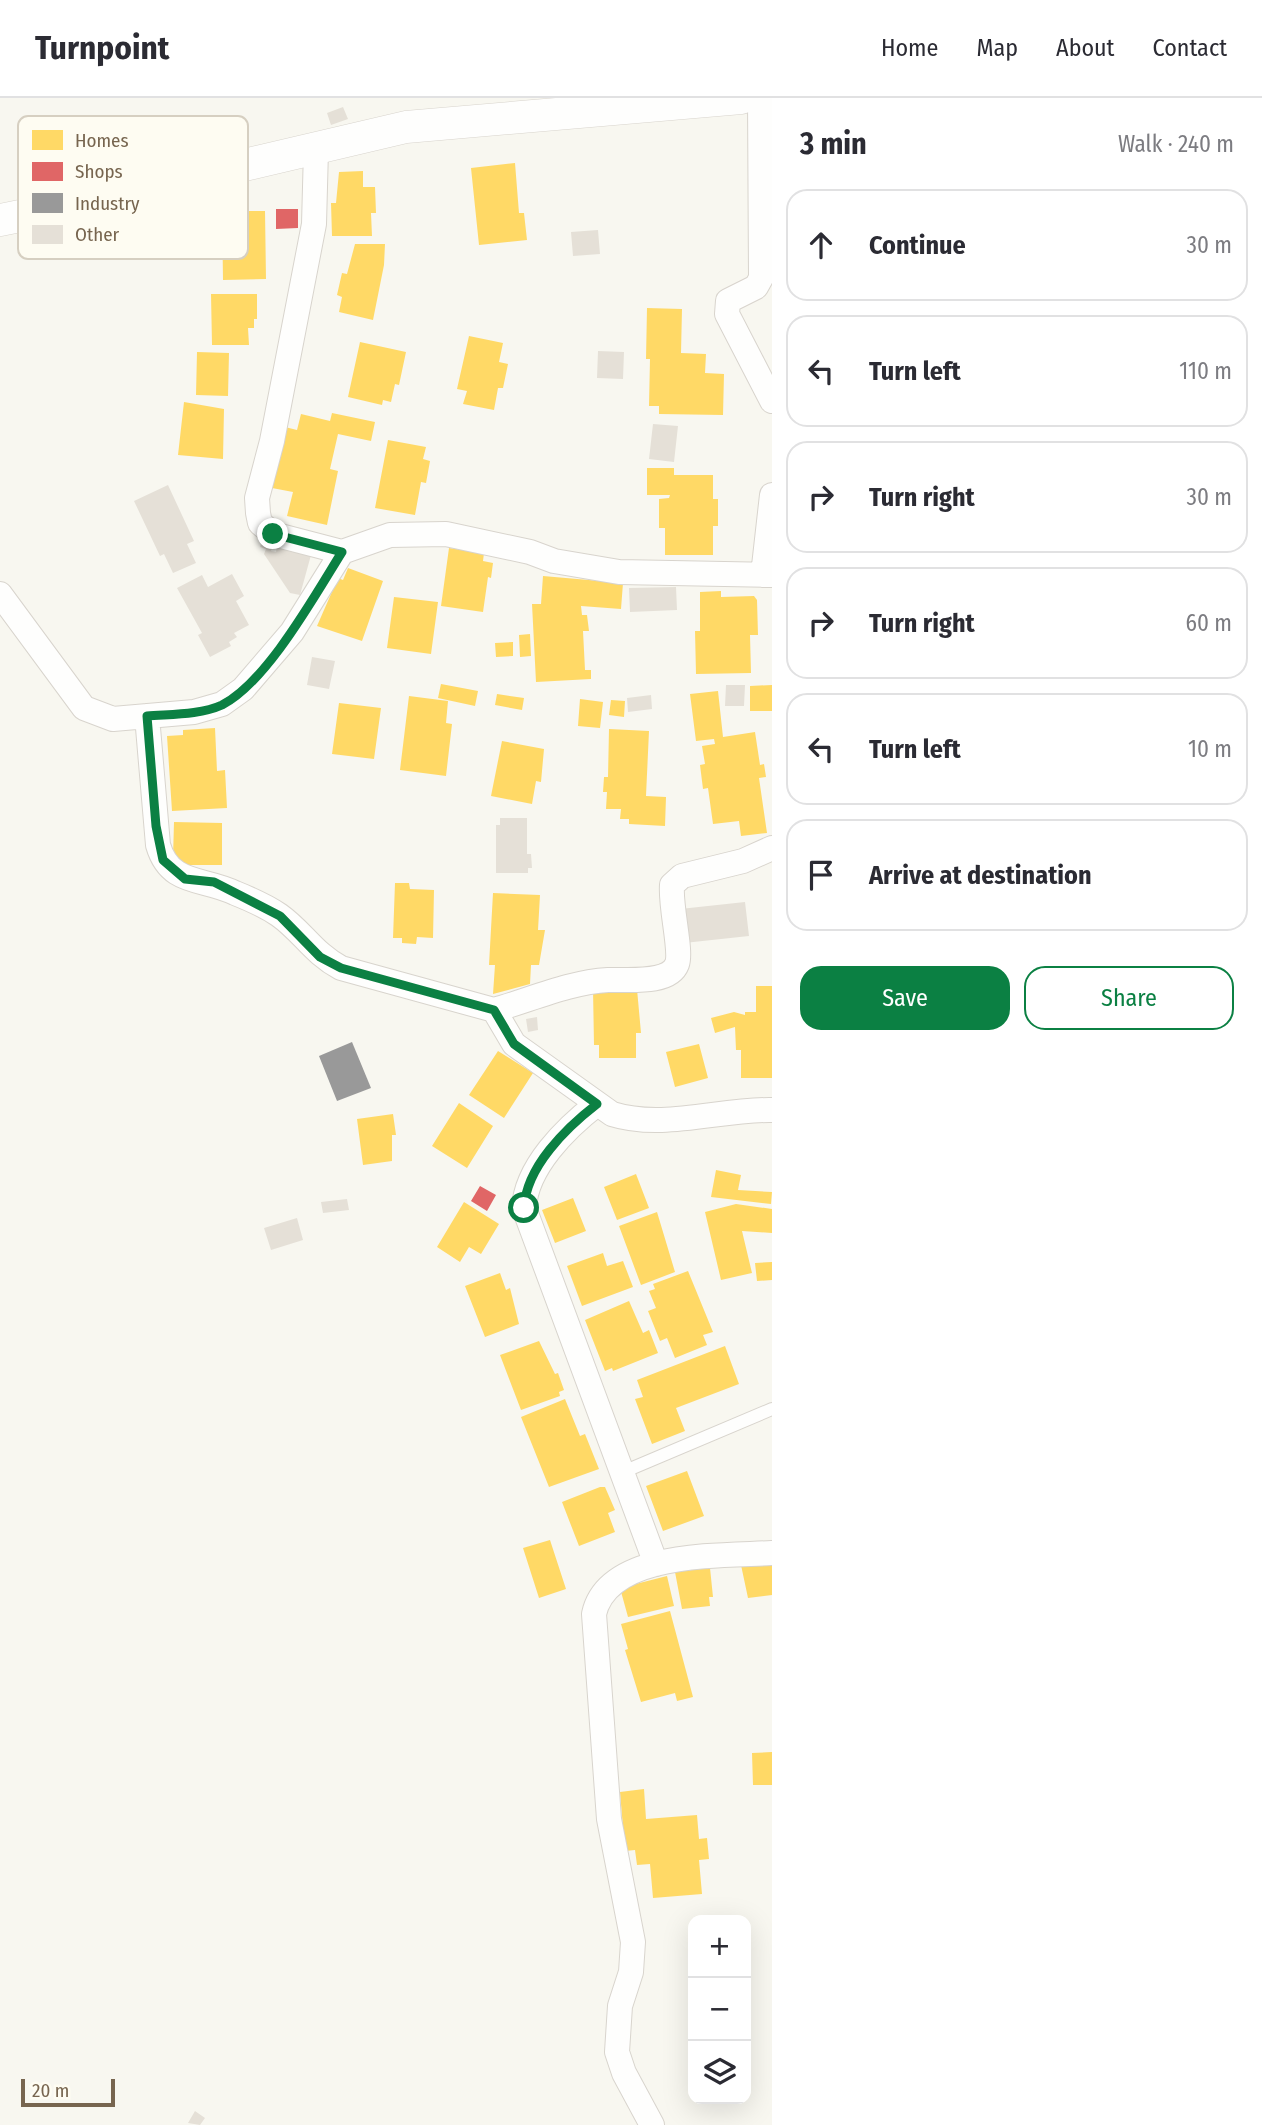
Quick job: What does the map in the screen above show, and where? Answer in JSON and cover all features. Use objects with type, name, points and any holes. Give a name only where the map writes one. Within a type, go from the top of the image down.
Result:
[{"type":"street","points":[[248,165],[405,127],[741,98]]},
{"type":"street","points":[[760,98],[761,278],[756,286],[728,301],[727,314],[772,401]]},
{"type":"street","points":[[316,150],[314,224],[272,441],[257,498],[260,523],[273,534],[342,552],[390,535],[446,534],[530,552],[554,562],[619,572],[768,575],[772,495]]},
{"type":"street","points":[[0,220],[18,216]]},
{"type":"street","points":[[0,594],[84,708],[113,719],[209,709],[222,704],[243,689],[292,632],[342,552]]},
{"type":"street","points":[[147,716],[158,845],[163,860],[172,871],[185,879],[214,882],[280,916],[320,957],[341,968],[494,1010],[599,980],[665,977],[677,967],[679,955],[670,905],[672,885],[682,876],[743,861],[772,848]]},
{"type":"street","points":[[494,1010],[514,1044],[611,1114],[630,1120],[707,1117],[737,1109],[772,1110]]},
{"type":"street","points":[[597,1104],[551,1147],[524,1192],[524,1208],[656,1564]]},
{"type":"street","points":[[652,2125],[624,2073],[617,2052],[618,2019],[631,1972],[633,1942],[609,1819],[594,1614],[602,1592],[631,1571],[656,1564],[772,1553]]},
{"type":"lane","points":[[623,1472],[772,1409]]},
{"type":"building: Homes","points":[[515,163],[519,213],[524,213],[527,240],[479,245],[471,168]]},
{"type":"building: Homes","points":[[363,171],[363,187],[375,187],[376,213],[371,213],[372,236],[332,236],[331,203],[336,203],[339,172]]},
{"type":"building: Homes","points":[[248,211],[265,211],[266,279],[223,280],[223,259],[248,259]]},
{"type":"building: Homes","points":[[355,244],[385,244],[384,265],[373,320],[339,312],[342,297],[337,295],[342,273],[347,274]]},
{"type":"building: Homes","points":[[211,294],[257,294],[257,319],[254,319],[254,328],[248,328],[249,345],[212,345]]},
{"type":"building: Homes","points":[[647,308],[682,309],[681,353],[706,354],[705,373],[724,374],[723,415],[659,414],[659,406],[649,406]]},
{"type":"building: Homes","points":[[469,336],[503,343],[499,362],[508,364],[503,388],[498,388],[494,410],[463,404],[467,391],[457,389]]},
{"type":"building: Homes","points":[[360,342],[406,352],[399,385],[395,384],[391,402],[383,400],[382,405],[348,397]]},
{"type":"building: Homes","points":[[197,352],[229,353],[228,396],[196,395]]},
{"type":"building: Homes","points":[[184,402],[224,409],[223,459],[178,455]]},
{"type":"building: Homes","points":[[332,413],[375,422],[371,441],[338,434],[330,469],[338,471],[327,525],[287,516],[293,492],[272,488],[285,427],[297,430],[301,414],[330,421]]},
{"type":"building: Homes","points":[[388,440],[426,447],[423,459],[430,461],[426,483],[421,482],[415,515],[375,508]]},
{"type":"building: Homes","points":[[647,468],[674,468],[674,475],[713,475],[713,499],[718,499],[718,526],[713,526],[713,555],[665,555],[665,528],[659,528],[659,499],[669,498],[670,495],[647,495]]},
{"type":"building: Homes","points":[[449,548],[484,553],[483,561],[493,563],[483,612],[441,606]]},
{"type":"building: Homes","points":[[348,568],[383,581],[362,641],[317,626],[338,578],[343,580]]},
{"type":"building: Homes","points":[[543,576],[623,583],[621,609],[581,606],[582,615],[587,615],[589,631],[583,631],[585,670],[591,670],[591,679],[536,682],[532,604],[541,604]]},
{"type":"building: Homes","points":[[721,591],[721,597],[754,596],[757,600],[758,635],[750,635],[751,673],[696,674],[695,631],[700,631],[700,592]]},
{"type":"building: Homes","points":[[394,597],[438,602],[431,654],[387,648]]},
{"type":"building: Homes","points":[[530,634],[531,656],[520,657],[519,635]]},
{"type":"building: Homes","points":[[513,642],[513,656],[496,657],[495,643]]},
{"type":"building: Homes","points":[[441,684],[478,691],[475,706],[438,698]]},
{"type":"building: Homes","points":[[772,685],[772,711],[750,711],[750,686]]},
{"type":"building: Homes","points":[[718,691],[723,737],[755,732],[760,765],[764,764],[766,777],[759,778],[767,833],[741,836],[739,821],[713,824],[708,788],[703,789],[700,765],[705,764],[702,746],[715,744],[714,739],[696,741],[690,694]]},
{"type":"building: Homes","points":[[497,694],[524,698],[522,710],[495,705]]},
{"type":"building: Homes","points":[[409,696],[448,701],[446,723],[452,724],[446,776],[400,770]]},
{"type":"building: Homes","points":[[580,699],[603,702],[600,728],[578,726]]},
{"type":"building: Homes","points":[[611,700],[625,701],[624,717],[609,715]]},
{"type":"building: Homes","points":[[339,703],[381,708],[374,759],[332,754]]},
{"type":"building: Homes","points":[[215,728],[217,771],[225,770],[227,808],[172,811],[167,736],[183,735],[183,730]]},
{"type":"building: Homes","points":[[609,729],[649,731],[646,796],[666,797],[665,826],[629,824],[629,819],[620,819],[621,809],[606,809],[607,792],[603,792],[604,777],[608,777]]},
{"type":"building: Homes","points":[[502,741],[544,749],[541,782],[536,781],[532,804],[491,796]]},
{"type":"building: Homes","points":[[174,822],[222,823],[222,865],[177,865],[173,858]]},
{"type":"building: Homes","points":[[395,883],[409,883],[410,889],[434,890],[433,938],[417,937],[416,944],[402,943],[402,938],[393,938]]},
{"type":"building: Homes","points":[[493,893],[540,895],[538,930],[545,930],[539,965],[531,965],[530,984],[493,994],[495,965],[489,965]]},
{"type":"building: Homes","points":[[756,986],[772,986],[772,1078],[741,1078],[741,1050],[736,1050],[735,1027],[715,1033],[711,1018],[734,1012],[745,1015],[745,1012],[756,1012]]},
{"type":"building: Homes","points":[[593,989],[637,989],[641,1033],[636,1033],[636,1058],[599,1058],[599,1045],[594,1045]]},
{"type":"building: Homes","points":[[699,1044],[708,1078],[675,1087],[666,1052]]},
{"type":"building: Homes","points":[[498,1051],[533,1073],[504,1118],[469,1095]]},
{"type":"building: Homes","points":[[459,1103],[493,1126],[467,1168],[432,1146]]},
{"type":"building: Homes","points":[[393,1114],[396,1135],[392,1135],[392,1161],[363,1165],[357,1119]]},
{"type":"building: Homes","points":[[716,1170],[741,1175],[738,1190],[772,1192],[771,1204],[711,1197]]},
{"type":"building: Homes","points":[[636,1174],[649,1208],[617,1220],[604,1187]]},
{"type":"building: Homes","points":[[573,1198],[586,1231],[555,1243],[542,1210]]},
{"type":"building: Homes","points":[[464,1202],[499,1224],[481,1254],[469,1247],[460,1262],[437,1247]]},
{"type":"building: Homes","points":[[736,1204],[772,1209],[772,1233],[742,1231],[752,1273],[721,1280],[705,1212]]},
{"type":"building: Homes","points":[[657,1212],[675,1272],[641,1285],[619,1226]]},
{"type":"building: Homes","points":[[603,1253],[607,1266],[623,1261],[633,1287],[582,1306],[567,1266]]},
{"type":"building: Homes","points":[[772,1262],[772,1280],[757,1281],[755,1263]]},
{"type":"building: Homes","points":[[688,1271],[713,1332],[703,1335],[707,1345],[675,1358],[667,1338],[660,1341],[648,1311],[656,1308],[649,1291],[655,1289],[653,1284]]},
{"type":"building: Homes","points":[[500,1273],[506,1290],[510,1288],[519,1324],[485,1337],[465,1286]]},
{"type":"building: Homes","points":[[629,1301],[643,1333],[649,1330],[658,1353],[613,1371],[612,1368],[605,1371],[585,1320]]},
{"type":"building: Homes","points":[[539,1341],[555,1374],[558,1373],[564,1390],[559,1392],[560,1396],[521,1410],[500,1355]]},
{"type":"building: Homes","points":[[725,1346],[739,1384],[676,1408],[685,1431],[652,1444],[635,1399],[643,1397],[637,1380]]},
{"type":"building: Homes","points":[[565,1399],[580,1436],[585,1434],[599,1469],[549,1487],[521,1417]]},
{"type":"building: Homes","points":[[687,1471],[704,1516],[663,1531],[646,1486]]},
{"type":"building: Homes","points":[[605,1487],[615,1510],[608,1513],[615,1532],[579,1546],[562,1502]]},
{"type":"building: Homes","points":[[550,1540],[566,1589],[539,1598],[523,1548]]},
{"type":"building: Homes","points":[[772,1562],[772,1595],[748,1598],[741,1565]]},
{"type":"building: Homes","points":[[710,1568],[713,1597],[709,1597],[710,1606],[682,1609],[675,1572]]},
{"type":"building: Homes","points":[[667,1576],[674,1606],[628,1617],[620,1588]]},
{"type":"building: Homes","points":[[670,1611],[693,1697],[677,1701],[675,1693],[641,1702],[625,1650],[628,1649],[621,1624]]},
{"type":"building: Homes","points":[[772,1752],[772,1785],[753,1785],[752,1753]]},
{"type":"building: Homes","points":[[644,1789],[646,1819],[697,1815],[699,1839],[707,1838],[709,1859],[699,1860],[702,1894],[653,1898],[650,1864],[637,1865],[635,1850],[625,1851],[620,1792]]},
{"type":"building: Shops","points":[[276,209],[298,209],[298,228],[276,229]]},
{"type":"building: Shops","points":[[480,1186],[496,1195],[487,1211],[471,1201]]},
{"type":"building: Industry","points":[[352,1042],[371,1088],[337,1101],[319,1056]]},
{"type":"building: Other","points":[[343,107],[348,119],[331,125],[327,113]]},
{"type":"building: Other","points":[[598,230],[600,254],[573,256],[571,232]]},
{"type":"building: Other","points":[[598,351],[624,352],[623,379],[597,378]]},
{"type":"building: Other","points":[[653,424],[678,426],[674,462],[649,459]]},
{"type":"building: Other","points":[[168,485],[194,541],[187,544],[196,563],[173,573],[164,554],[160,556],[134,501]]},
{"type":"building: Other","points":[[262,541],[273,545],[271,551],[276,552],[277,546],[311,555],[300,595],[290,593],[264,554],[266,549],[260,547]]},
{"type":"building: Other","points":[[232,574],[244,596],[236,601],[249,625],[234,633],[237,637],[229,642],[231,646],[210,657],[198,635],[202,633],[177,588],[202,575],[208,587]]},
{"type":"building: Other","points":[[676,587],[677,610],[630,612],[629,588]]},
{"type":"building: Other","points":[[312,657],[335,661],[329,689],[307,685]]},
{"type":"building: Other","points":[[726,685],[745,685],[744,706],[725,706]]},
{"type":"building: Other","points":[[651,695],[652,709],[628,712],[627,698]]},
{"type":"building: Other","points":[[500,818],[527,818],[527,854],[531,854],[532,868],[528,868],[528,873],[496,873],[496,825],[500,825]]},
{"type":"building: Other","points":[[745,902],[749,936],[684,943],[680,909]]},
{"type":"building: Other","points":[[537,1017],[538,1030],[528,1032],[526,1019]]},
{"type":"building: Other","points":[[347,1199],[349,1210],[323,1213],[321,1202]]},
{"type":"building: Other","points":[[297,1218],[303,1240],[271,1250],[264,1228]]},
{"type":"building: Other","points":[[195,2111],[205,2118],[200,2125],[188,2123]]},
{"type":"route","points":[[273,534],[342,552],[292,632],[243,689],[222,704],[209,709],[147,716],[158,845],[163,860],[172,871],[185,879],[214,882],[280,916],[320,957],[341,968],[494,1010],[514,1044],[597,1104],[584,1113],[551,1147],[524,1192],[524,1208]]}]
